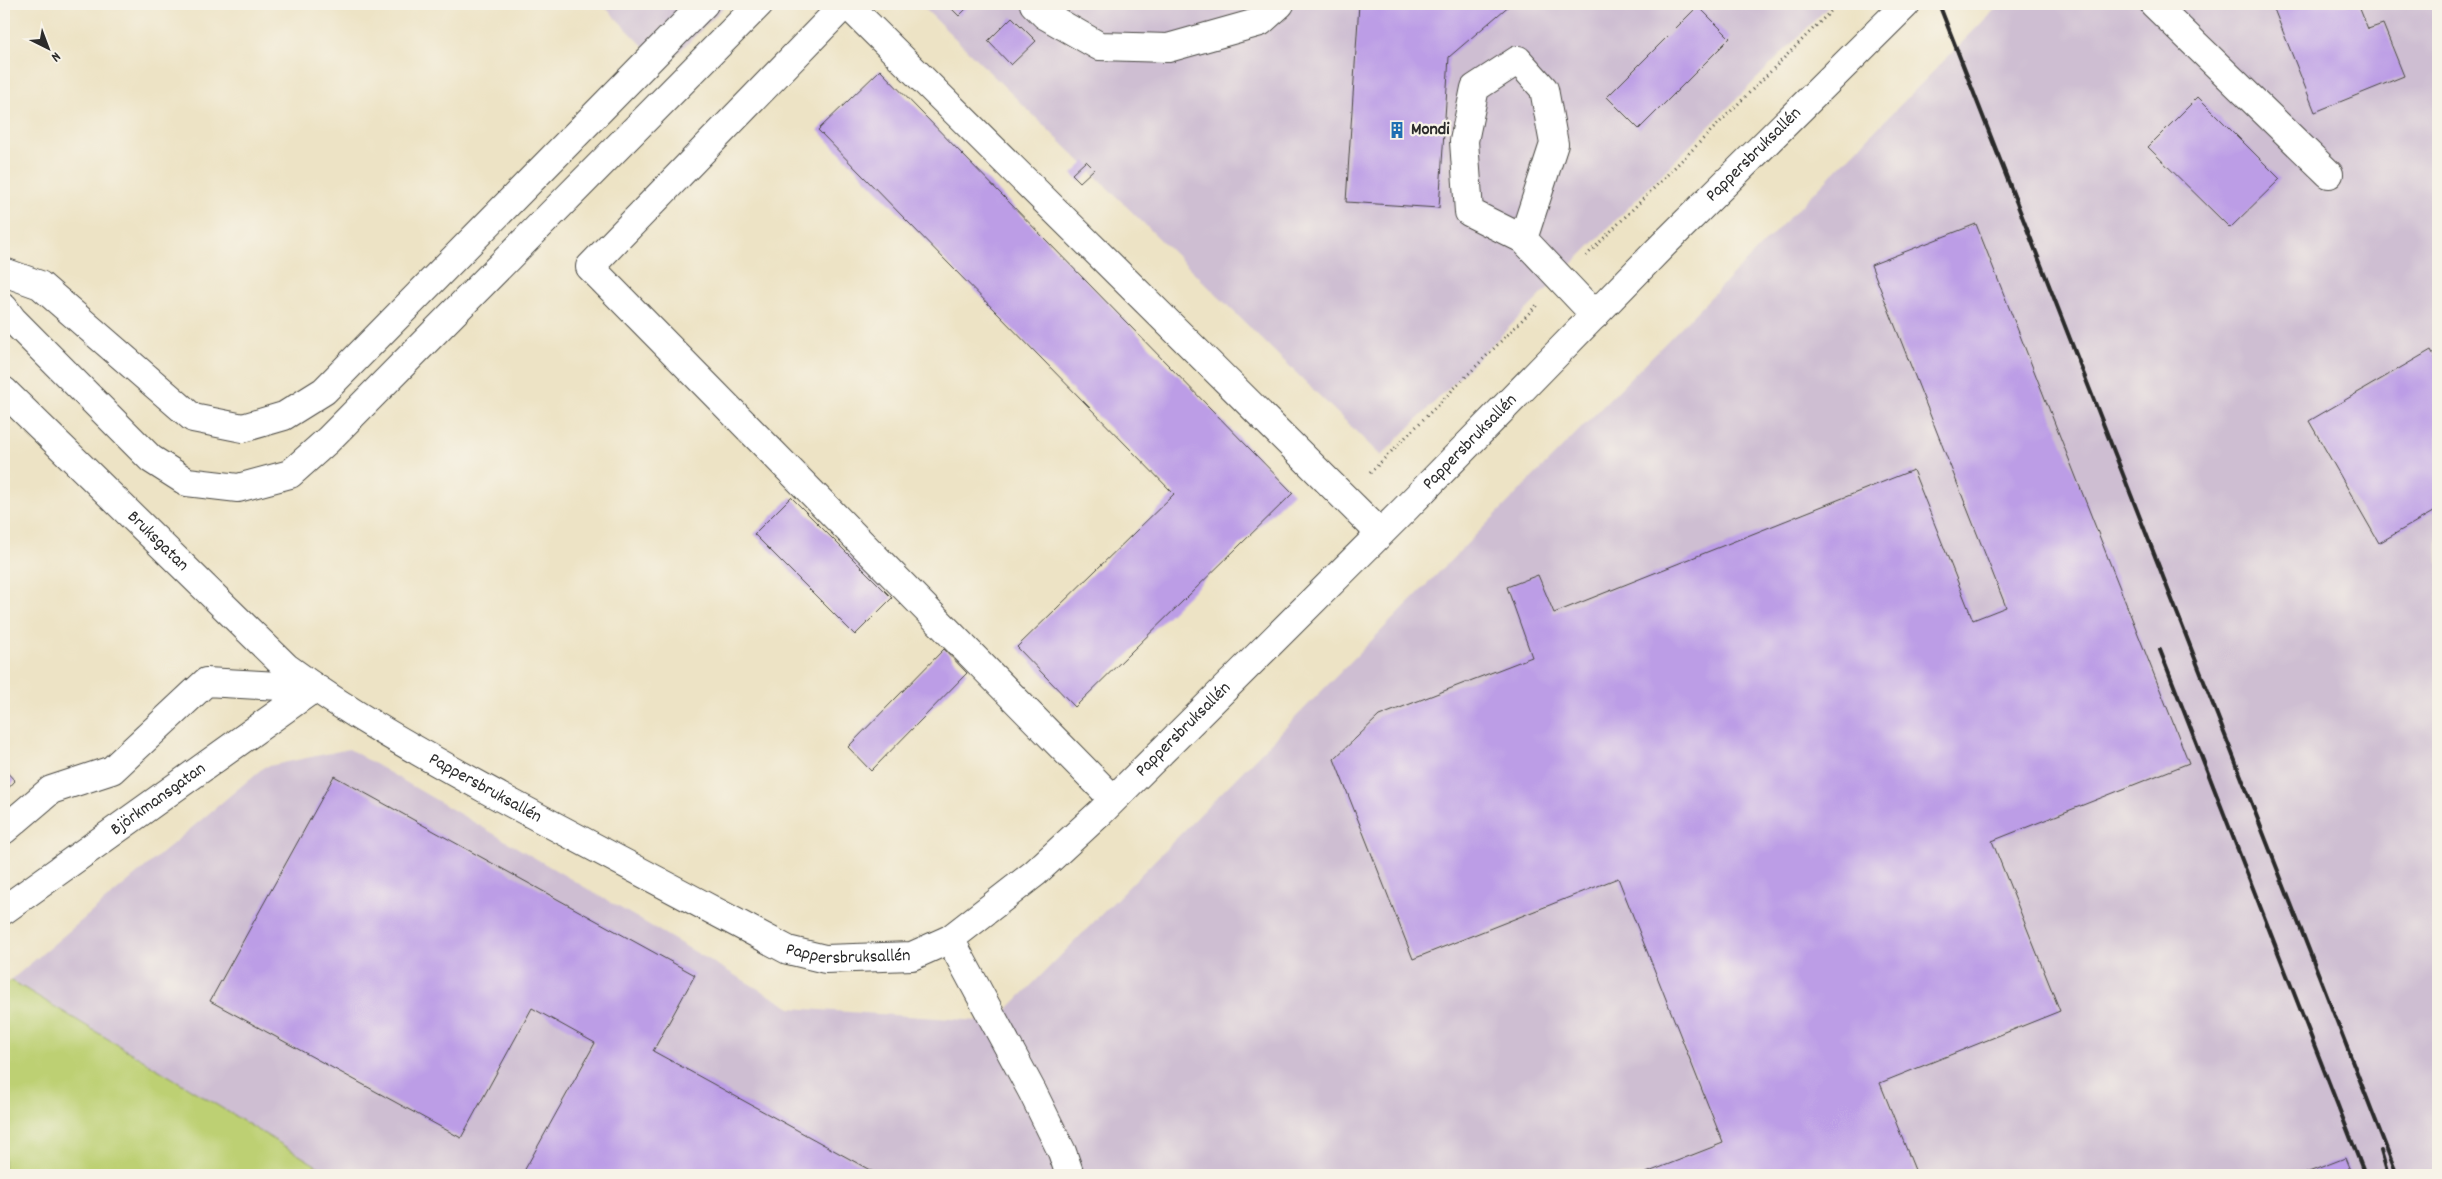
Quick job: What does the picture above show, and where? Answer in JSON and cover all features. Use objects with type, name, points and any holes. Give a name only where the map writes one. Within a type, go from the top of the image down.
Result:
[{"type":"street","points":[[4,272],[40,285],[193,418],[243,428],[284,416],[324,390],[704,4]]},
{"type":"street","points":[[4,308],[12,319],[151,458],[187,482],[238,488],[290,474],[328,440],[759,4]]},
{"type":"street","points":[[1113,799],[590,267],[846,4],[1380,533]]},
{"type":"street","points":[[1034,4],[1045,15],[1099,46],[1168,48],[1260,22],[1280,4]]},
{"type":"street","name":"Pappersbruksallén","points":[[314,688],[382,732],[578,839],[788,950],[825,959],[912,956],[950,939],[1035,873],[1113,799],[1906,4]]},
{"type":"street","points":[[2154,4],[2330,174]]},
{"type":"street","points":[[1524,239],[1554,144],[1544,89],[1518,60],[1475,88],[1464,141],[1469,212],[1524,239],[1595,315]]},
{"type":"street","name":"Bruksgatan","points":[[4,391],[286,668],[314,688]]},
{"type":"street","points":[[4,830],[51,790],[112,770],[206,682],[314,688]]},
{"type":"street","name":"Björkmansgatan","points":[[4,910],[314,688]]},
{"type":"street","points":[[950,939],[1032,1091],[1062,1152],[1070,1175]]},
{"type":"path","points":[[1369,472],[1838,4]]},
{"type":"shaded area","points":[[602,4],[727,4],[664,67]]},
{"type":"shaded area","points":[[920,4],[1831,4],[1381,456]]},
{"type":"shaded area","points":[[2000,4],[2438,4],[2438,1175],[332,1175],[11,980],[264,767],[349,749],[791,1008],[995,1022]]},
{"type":"green space","points":[[11,980],[332,1175],[4,1175],[4,986]]},
{"type":"building","points":[[947,4],[966,4],[969,6],[959,16]]},
{"type":"building","name":"Mondi","points":[[1359,4],[1511,4],[1449,57],[1439,208],[1346,202]]},
{"type":"building","points":[[2272,4],[2358,4],[2368,29],[2383,24],[2404,76],[2315,112]]},
{"type":"building","points":[[1698,6],[1730,38],[1639,129],[1607,97]]},
{"type":"building","points":[[1012,17],[1036,41],[1011,65],[988,41]]},
{"type":"building","points":[[880,70],[1293,493],[1075,707],[1017,647],[1174,494],[818,130]]},
{"type":"building","points":[[2198,97],[2280,179],[2230,228],[2148,147]]},
{"type":"building","points":[[1086,161],[1094,169],[1080,182],[1072,174]]},
{"type":"building","points":[[1976,224],[2189,763],[1992,841],[2060,1011],[1880,1083],[1917,1175],[1641,1175],[1723,1143],[1618,878],[1413,959],[1334,759],[1379,716],[1532,657],[1507,587],[1538,575],[1554,613],[1913,470],[1973,620],[2006,607],[1871,265]]},
{"type":"building","points":[[2431,350],[2438,363],[2438,509],[2379,543],[2309,421]]},
{"type":"building","points":[[791,497],[892,598],[855,635],[754,534]]},
{"type":"building","points":[[944,649],[967,673],[871,771],[848,747]]},
{"type":"building","points":[[4,769],[15,781],[4,793]]},
{"type":"building","points":[[334,776],[695,975],[653,1051],[879,1175],[527,1175],[523,1173],[595,1043],[532,1008],[461,1138],[210,1001]]},
{"type":"building","points":[[2345,1158],[2352,1175],[2301,1175]]},
{"type":"railway","points":[[1939,4],[2397,1175]]},
{"type":"railway","points":[[2160,650],[2365,1175]]},
{"type":"railway","points":[[2381,1151],[2388,1175]]},
{"type":"place","name":"Mondi","points":[[1397,130]]}]
